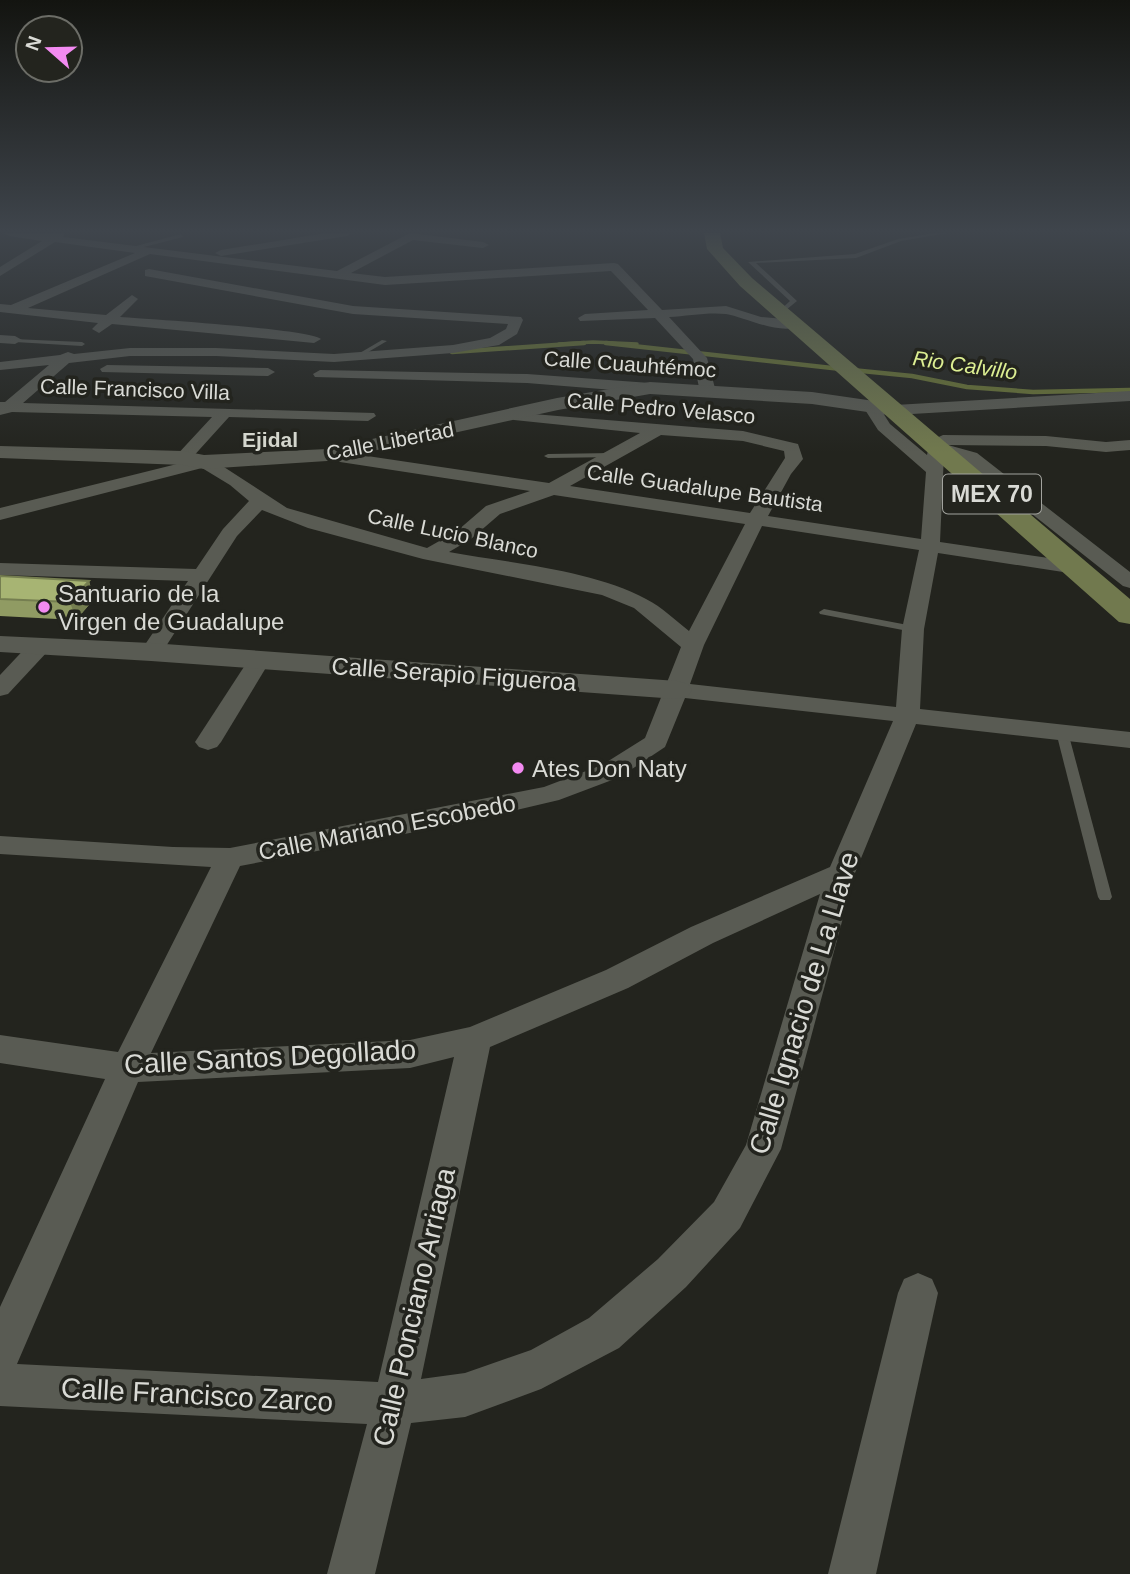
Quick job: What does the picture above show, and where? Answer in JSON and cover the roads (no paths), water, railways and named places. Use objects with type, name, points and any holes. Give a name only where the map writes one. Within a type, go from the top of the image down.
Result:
[{"type":"main road","name":"MEX 70","points":[[775,306],[849,370],[883,407],[1130,615]]},
{"type":"street","points":[[3,409],[68,357],[123,306]]},
{"type":"street","points":[[0,367],[68,357],[157,351],[356,357],[482,345],[506,337],[512,331],[516,320],[333,306]]},
{"type":"street","points":[[650,306],[700,358],[708,392]]},
{"type":"street","points":[[6,309],[107,322],[324,332]]},
{"type":"street","points":[[296,356],[353,310]]},
{"type":"street","points":[[585,318],[726,310],[761,321],[788,318]]},
{"type":"street","points":[[0,339],[15,340]]},
{"type":"street","points":[[0,514],[193,460],[265,355]]},
{"type":"street","points":[[270,415],[318,394],[317,374],[334,358]]},
{"type":"street","points":[[0,367],[55,368],[238,393],[278,373]]},
{"type":"street","name":"Calle Cuauhtémoc","points":[[317,374],[616,384],[812,398],[883,407],[1130,396]]},
{"type":"street","name":"Calle Libertad","points":[[0,452],[193,460],[327,455],[557,404],[650,388]]},
{"type":"street","name":"Calle Francisco Villa","points":[[3,409],[238,393],[270,415],[368,416]]},
{"type":"street","points":[[1000,402],[1046,441]]},
{"type":"street","name":"Calle Pedro Velasco","points":[[514,415],[657,430],[737,434],[772,440],[792,448],[793,459]]},
{"type":"street","points":[[430,555],[464,535],[493,510],[522,497],[550,490],[657,430]]},
{"type":"street","points":[[935,451],[1046,441],[1106,447],[1130,445]]},
{"type":"street","points":[[935,451],[971,457],[1130,582]]},
{"type":"street","name":"Calle Ignacio de La Llave","points":[[394,1404],[465,1395],[541,1368],[604,1333],[673,1273],[727,1215],[763,1149],[841,873],[907,716],[912,629],[930,544],[935,451]]},
{"type":"street","name":"Calle Guadalupe Bautista","points":[[327,455],[1076,568]]},
{"type":"street","name":"Calle Mariano Escobedo","points":[[0,845],[173,857],[230,858],[550,794],[611,772],[656,742],[693,645],[757,518],[793,459]]},
{"type":"street","name":"Calle Lucio Blanco","points":[[193,460],[236,481],[260,501],[315,524],[430,555],[609,590],[641,604],[693,645]]},
{"type":"street","points":[[151,652],[230,533],[260,501]]},
{"type":"street","points":[[464,535],[488,565]]},
{"type":"street","points":[[0,569],[200,575]]},
{"type":"street","name":"Calle Serapio Figueroa","points":[[0,644],[151,652],[677,690],[1130,740]]},
{"type":"street","points":[[0,689],[40,646]]},
{"type":"street","points":[[208,742],[259,661]]},
{"type":"street","points":[[0,1354],[127,1068],[230,858]]},
{"type":"street","name":"Calle Santos Degollado","points":[[0,1049],[127,1068],[410,1054],[475,1039],[617,979],[702,934],[841,873]]},
{"type":"street","name":"Calle Ponciano Arriaga","points":[[351,1574],[394,1404],[475,1039]]},
{"type":"street","points":[[852,1574],[918,1293]]},
{"type":"street","name":"Calle Francisco Zarco","points":[[0,1385],[394,1404]]},
{"type":"lane","points":[[788,318],[792,306]]},
{"type":"lane","points":[[15,340],[82,344]]},
{"type":"lane","points":[[356,357],[384,341]]},
{"type":"lane","points":[[548,456],[613,455]]},
{"type":"lane","points":[[824,612],[912,629]]},
{"type":"lane","points":[[1062,732],[1105,897]]},
{"type":"waterway","name":"Rio Calvillo","points":[[452,352],[584,343]]},
{"type":"waterway","name":"Rio Calvillo","points":[[606,343],[841,369]]},
{"type":"waterway","name":"Rio Calvillo","points":[[559,344],[637,344]]},
{"type":"waterway","name":"Rio Calvillo","points":[[852,370],[912,376],[967,387],[1033,392],[1130,390]]},
{"type":"place","name":"Santuario de la Virgen de Guadalupe","points":[[44,607]]},
{"type":"place","name":"Ates Don Naty","points":[[518,768]]},
{"type":"district","name":"Ejidal","points":[[270,439]]}]
